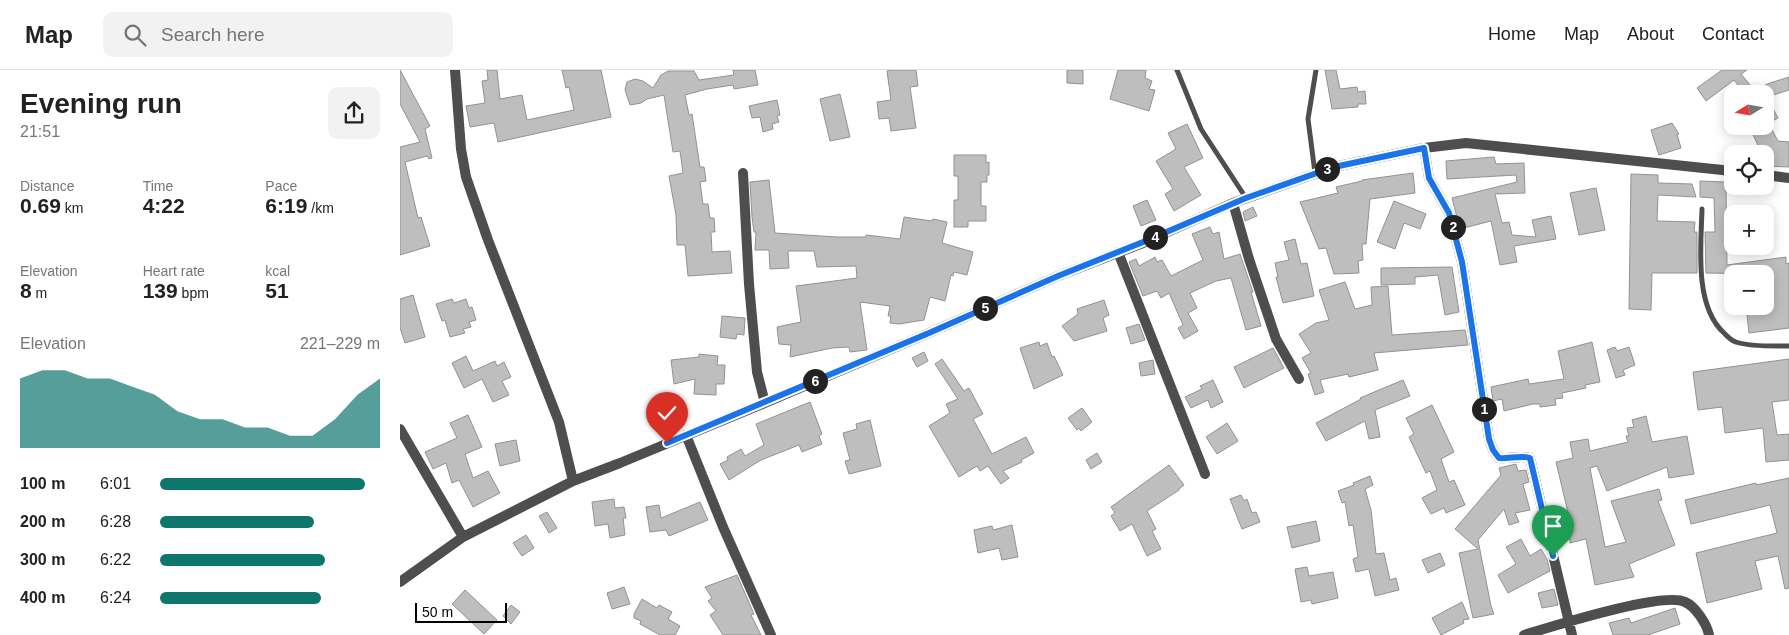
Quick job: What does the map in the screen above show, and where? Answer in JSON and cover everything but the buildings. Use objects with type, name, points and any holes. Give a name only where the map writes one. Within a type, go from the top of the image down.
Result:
[{"type":"street","points":[[455,70],[461,149],[466,177],[488,240],[559,422],[573,481]]},
{"type":"street","points":[[400,582],[463,537],[573,481],[765,403],[1058,276],[1246,198],[1334,167],[1424,148],[1466,143],[1724,170]]},
{"type":"street","points":[[1424,148],[1429,178],[1449,213],[1462,262],[1489,439],[1493,450],[1499,458],[1510,459],[1524,456],[1530,458],[1572,635]]},
{"type":"street","points":[[742,173],[757,372],[765,403]]},
{"type":"street","points":[[1774,176],[1789,178]]},
{"type":"street","points":[[1233,204],[1276,339],[1299,379]]},
{"type":"street","points":[[1118,252],[1205,474]]},
{"type":"street","points":[[400,429],[463,537]]},
{"type":"street","points":[[686,436],[723,527],[771,635]]},
{"type":"street","points":[[1524,635],[1654,601],[1668,600],[1684,601],[1697,611],[1709,635]]},
{"type":"lane","points":[[1177,70],[1201,129],[1246,198]]},
{"type":"lane","points":[[1315,174],[1308,119],[1316,70]]},
{"type":"lane","points":[[1702,209],[1701,256],[1705,302],[1717,327],[1734,342],[1789,346]]},
{"type":"route","points":[[667,443],[1246,198],[1334,167],[1424,148],[1429,178],[1449,213],[1462,262],[1489,439],[1493,450],[1499,458],[1510,459],[1524,456],[1530,458],[1553,556]]}]
